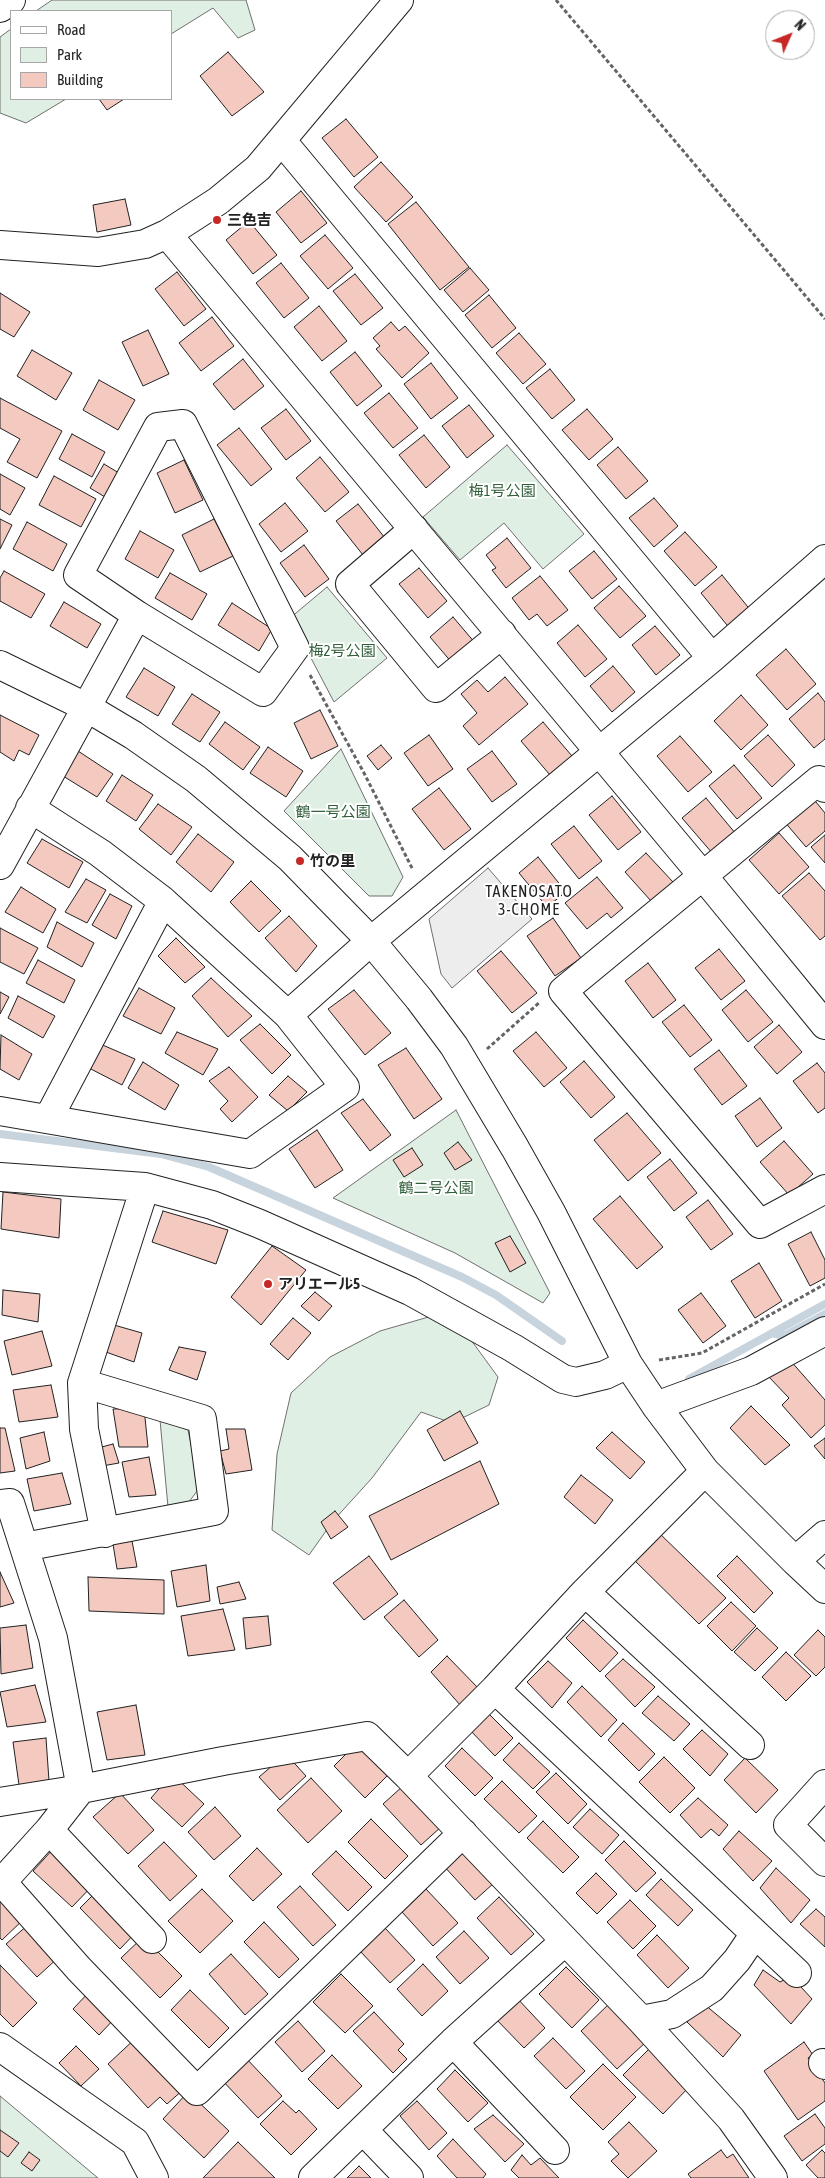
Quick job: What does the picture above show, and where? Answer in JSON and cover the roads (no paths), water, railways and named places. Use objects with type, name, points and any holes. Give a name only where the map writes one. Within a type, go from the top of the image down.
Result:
[{"type":"street","points":[[0,8],[11,0]]},
{"type":"street","points":[[0,245],[98,252],[145,244],[167,234],[218,201],[258,168],[399,0]]},
{"type":"street","points":[[282,141],[712,658]]},
{"type":"street","points":[[167,234],[502,634],[825,1025]]},
{"type":"street","points":[[183,424],[294,648],[263,692],[137,615],[78,575],[158,427],[183,424]]},
{"type":"street","points":[[414,529],[350,584],[436,688],[502,634]]},
{"type":"street","points":[[288,1015],[371,941],[712,658],[825,559]]},
{"type":"street","points":[[0,865],[137,615]]},
{"type":"street","points":[[0,664],[86,707],[134,735],[196,778],[290,858],[371,941],[419,999],[454,1046],[550,1212],[628,1364],[656,1406],[705,1471],[825,1589]]},
{"type":"street","points":[[825,788],[819,780],[563,992],[760,1224],[825,1189]]},
{"type":"street","points":[[0,1111],[250,1154],[345,1087],[288,1015],[163,901],[100,853],[30,808]]},
{"type":"street","points":[[48,1118],[163,901]]},
{"type":"street","points":[[0,1177],[145,1187],[212,1205],[260,1224],[410,1291],[513,1348],[563,1379],[576,1382],[605,1374],[628,1364]]},
{"type":"street","points":[[105,1533],[84,1429],[82,1383],[145,1187]]},
{"type":"street","points":[[656,1406],[751,1371],[825,1331]]},
{"type":"street","points":[[24,1547],[214,1511],[202,1419],[82,1383]]},
{"type":"street","points":[[408,1776],[495,1689],[585,1592],[705,1471]]},
{"type":"street","points":[[0,1504],[10,1503],[53,1638],[81,1789],[49,1830],[2,1882],[79,1969],[197,2091],[463,1833]]},
{"type":"street","points":[[795,1561],[825,1535]]},
{"type":"street","points":[[585,1592],[750,1745]]},
{"type":"street","points":[[495,1689],[754,1935],[797,1973]]},
{"type":"street","points":[[0,1802],[81,1789],[223,1761],[367,1736],[463,1833],[731,2119],[773,2178]]},
{"type":"street","points":[[825,1784],[788,1826],[825,1862]]},
{"type":"street","points":[[49,1830],[152,1939]]},
{"type":"street","points":[[640,2020],[672,2014],[712,1988],[737,1960],[754,1935]]},
{"type":"street","points":[[313,2178],[453,2042],[565,1941]]},
{"type":"street","points":[[453,2042],[555,2150]]},
{"type":"street","points":[[0,2047],[135,2142],[154,2178]]},
{"type":"street","points":[[362,2130],[409,2178]]},
{"type":"waterway","points":[[0,1134],[161,1154],[209,1167],[462,1277],[496,1295],[562,1341]]},
{"type":"waterway","points":[[689,1379],[825,1304]]},
{"type":"waterway","points":[[772,1333],[784,1336],[825,1314]]},
{"type":"place","name":"三色吉","points":[[217,220]]},
{"type":"place","name":"竹の里","points":[[300,861]]},
{"type":"place","name":"アリエール5","points":[[268,1284]]},
{"type":"district","name":"TAKENOSATO 3-CHOME","points":[[529,901]]},
{"type":"park label","name":"梅1号公園","points":[[502,491]]},
{"type":"park label","name":"梅2号公園","points":[[342,651]]},
{"type":"park label","name":"鶴一号公園","points":[[333,812]]},
{"type":"park label","name":"鶴二号公園","points":[[436,1188]]}]
